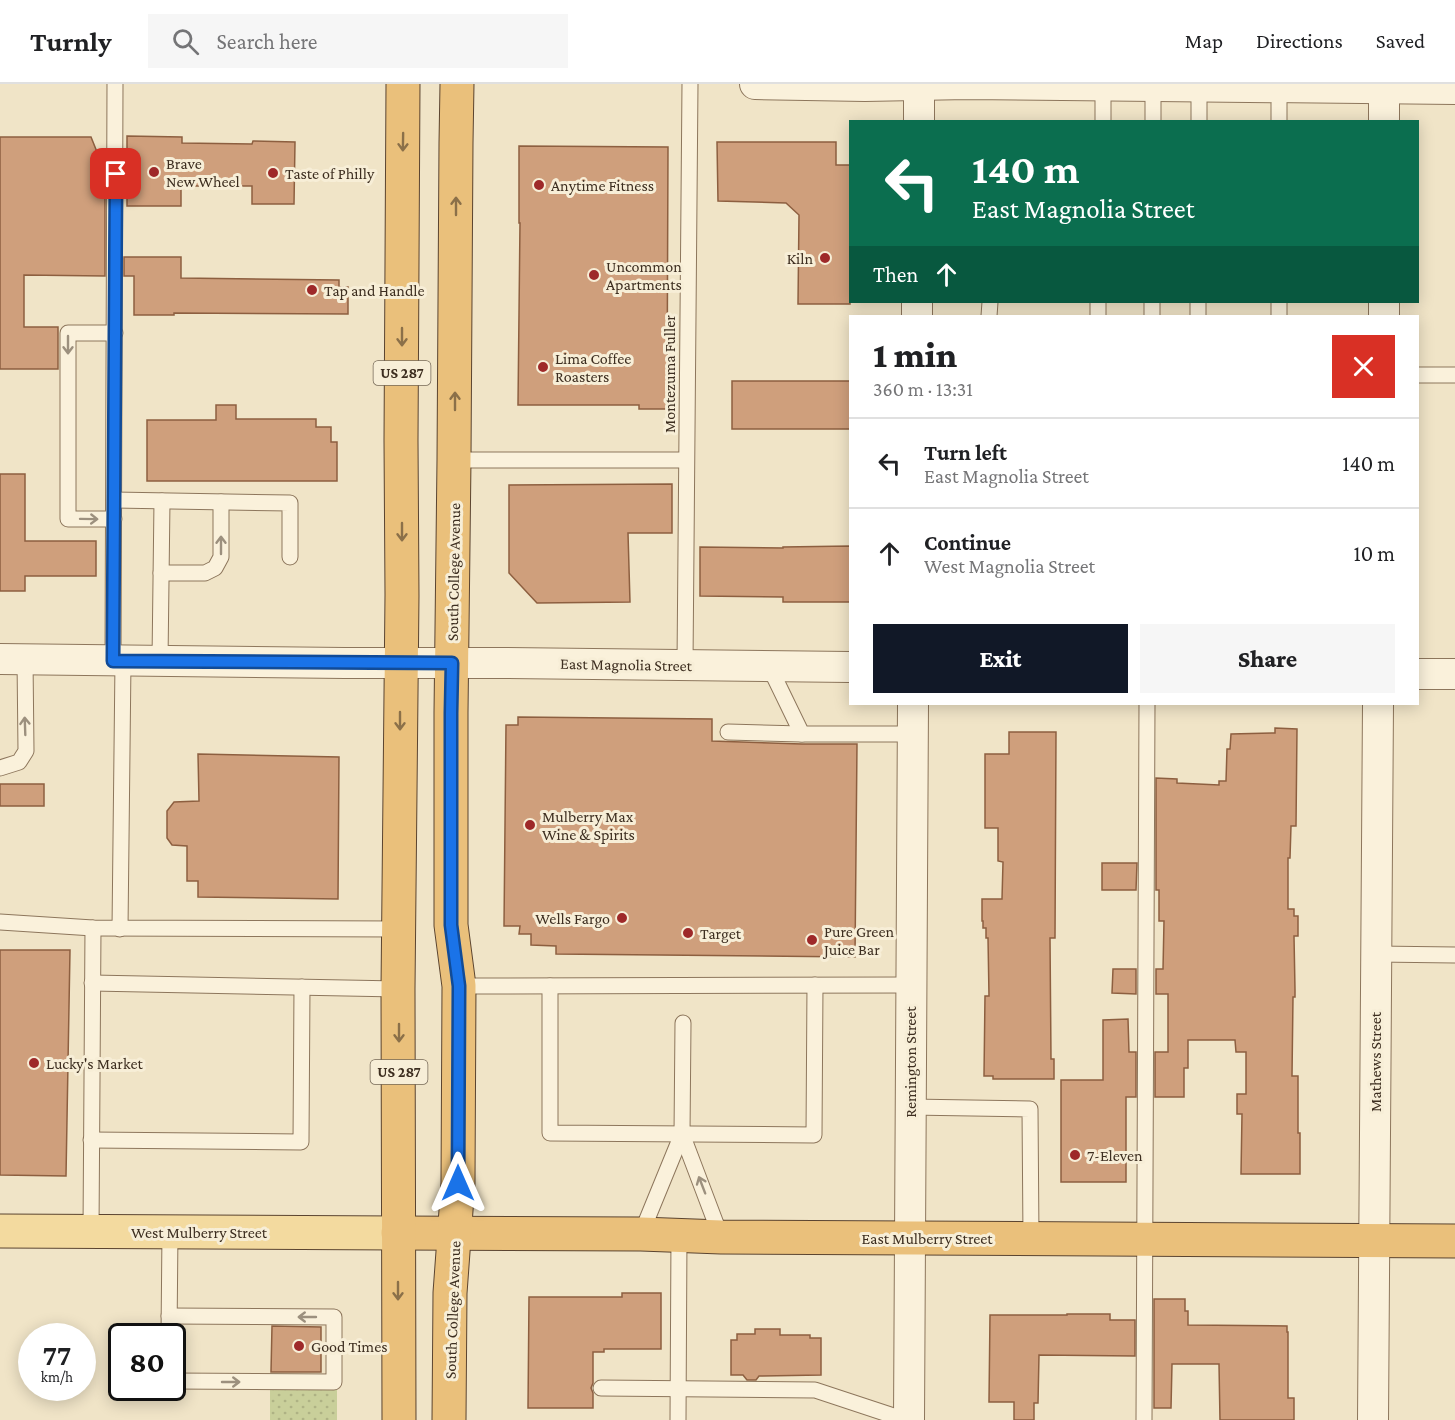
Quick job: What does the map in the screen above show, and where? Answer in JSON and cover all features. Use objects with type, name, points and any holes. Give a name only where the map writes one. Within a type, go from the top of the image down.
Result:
[{"type":"highway","name":"US 287","points":[[399,1420],[398,989],[402,662],[403,84]]},
{"type":"highway","name":"South College Avenue","points":[[449,1420],[450,1293],[458,1183],[459,986],[451,925],[457,84]]},
{"type":"highway","name":"East Mulberry Street","points":[[398,1233],[1455,1241]]},
{"type":"main road","name":"West Mulberry Street","points":[[0,1232],[398,1233]]},
{"type":"street","points":[[755,84],[1153,85],[1279,88],[1384,86],[1455,89]]},
{"type":"street","points":[[919,84],[919,120]]},
{"type":"street","points":[[1384,86],[1384,120]]},
{"type":"street","name":"East Magnolia Street","points":[[13,659],[849,666]]},
{"type":"street","points":[[1419,674],[1455,674]]},
{"type":"street","name":"Remington Street","points":[[908,1420],[913,705]]},
{"type":"street","name":"Mathews Street","points":[[1374,1420],[1378,705]]},
{"type":"lane","points":[[115,84],[114,519],[118,661],[120,928]]},
{"type":"lane","name":"Montezuma Fuller","points":[[685,664],[690,84]]},
{"type":"lane","points":[[1153,85],[1153,120]]},
{"type":"lane","points":[[1102,120],[1103,86]]},
{"type":"lane","points":[[1199,87],[1199,120]]},
{"type":"lane","points":[[1279,88],[1279,120]]},
{"type":"lane","points":[[114,519],[68,519],[68,333],[115,333]]},
{"type":"lane","points":[[1419,375],[1455,375]]},
{"type":"lane","points":[[454,460],[686,460]]},
{"type":"lane","points":[[114,500],[290,503],[290,557]]},
{"type":"lane","points":[[160,661],[162,501]]},
{"type":"lane","points":[[161,573],[205,573],[215,568],[221,557],[221,502]]},
{"type":"lane","points":[[0,768],[19,762],[26,752],[13,659]]},
{"type":"lane","points":[[769,666],[802,734]]},
{"type":"lane","points":[[1144,1420],[1147,705]]},
{"type":"lane","points":[[728,732],[912,734]]},
{"type":"lane","points":[[0,922],[93,928],[399,929]]},
{"type":"lane","points":[[91,1232],[93,928]]},
{"type":"lane","points":[[1376,954],[1455,955]]},
{"type":"lane","points":[[92,983],[398,989]]},
{"type":"lane","points":[[550,986],[549,1133],[814,1135],[815,985]]},
{"type":"lane","points":[[459,986],[911,985]]},
{"type":"lane","points":[[92,1140],[301,1142],[302,987]]},
{"type":"lane","points":[[683,1023],[682,1134],[721,1237]]},
{"type":"lane","points":[[910,1107],[1030,1109],[1031,1239]]},
{"type":"lane","points":[[641,1234],[682,1134]]},
{"type":"lane","points":[[169,1323],[170,1232]]},
{"type":"lane","points":[[678,1420],[679,1235]]},
{"type":"lane","points":[[169,1316],[334,1317],[334,1382],[186,1382]]},
{"type":"lane","points":[[601,1388],[815,1390],[908,1420]]},
{"type":"green space","points":[[270,1389],[337,1390],[337,1420],[270,1420]]},
{"type":"building","points":[[127,136],[182,137],[182,143],[295,142],[294,204],[252,204],[252,186],[181,186],[181,206],[127,206]]},
{"type":"building","points":[[0,137],[91,137],[105,172],[105,276],[24,275],[24,327],[58,327],[58,369],[0,369]]},
{"type":"building","name":"Kiln","points":[[717,142],[836,142],[836,165],[849,165],[850,304],[798,304],[799,215],[786,203],[718,201]]},
{"type":"building","name":"Uncommon Apartments","points":[[519,146],[668,147],[667,409],[639,409],[639,405],[518,405]]},
{"type":"building","points":[[124,257],[181,257],[181,278],[339,280],[339,287],[348,287],[348,314],[174,313],[174,315],[134,315],[134,276],[124,276]]},
{"type":"building","points":[[732,381],[849,381],[849,429],[732,429]]},
{"type":"building","points":[[216,405],[236,405],[236,419],[316,419],[316,427],[331,427],[331,442],[337,442],[337,481],[147,481],[147,420],[216,420]]},
{"type":"building","points":[[0,474],[25,474],[25,541],[96,541],[96,576],[25,576],[25,591],[0,591]]},
{"type":"building","points":[[672,484],[672,533],[628,533],[630,602],[537,603],[509,573],[509,485]]},
{"type":"building","points":[[849,546],[849,602],[783,602],[783,597],[700,596],[700,547]]},
{"type":"building","points":[[518,717],[712,719],[712,741],[857,744],[855,957],[556,954],[556,946],[531,945],[531,934],[519,934],[520,926],[504,926],[506,725],[518,725]]},
{"type":"building","points":[[1275,728],[1297,729],[1296,826],[1291,826],[1290,858],[1288,858],[1288,909],[1294,909],[1294,916],[1298,916],[1298,936],[1294,936],[1295,997],[1293,997],[1292,1076],[1298,1076],[1300,1174],[1241,1174],[1242,1114],[1237,1114],[1237,1094],[1246,1094],[1246,1052],[1236,1052],[1235,1040],[1188,1040],[1188,1068],[1184,1068],[1184,1097],[1155,1097],[1155,1052],[1168,1052],[1168,994],[1156,994],[1156,969],[1163,969],[1164,921],[1159,921],[1159,890],[1156,890],[1156,778],[1177,779],[1177,783],[1219,785],[1219,781],[1226,781],[1227,749],[1230,749],[1231,734],[1275,733]]},
{"type":"building","points":[[1009,732],[1056,732],[1055,938],[1050,938],[1051,1059],[1054,1059],[1054,1079],[993,1079],[993,1076],[984,1076],[985,996],[989,996],[988,938],[986,938],[986,928],[983,928],[982,899],[1002,899],[1003,862],[998,861],[998,828],[985,828],[985,754],[1009,754]]},
{"type":"building","points":[[198,754],[339,757],[338,899],[198,897],[198,881],[187,881],[187,846],[172,845],[167,838],[167,811],[174,802],[199,801]]},
{"type":"building","points":[[0,784],[44,784],[44,806],[0,806]]},
{"type":"building","points":[[1102,863],[1137,863],[1136,890],[1102,890]]},
{"type":"building","name":"Lucky's Market","points":[[0,950],[70,950],[66,1176],[0,1175]]},
{"type":"building","points":[[1113,969],[1136,969],[1136,994],[1112,993]]},
{"type":"building","points":[[1128,1019],[1129,1052],[1136,1052],[1136,1097],[1126,1097],[1126,1182],[1061,1182],[1061,1080],[1103,1080],[1103,1020]]},
{"type":"building","points":[[622,1293],[661,1293],[661,1349],[604,1349],[604,1352],[593,1352],[591,1388],[593,1408],[528,1408],[529,1297],[622,1297]]},
{"type":"building","points":[[1154,1299],[1185,1299],[1188,1325],[1287,1326],[1288,1398],[1294,1398],[1294,1420],[1220,1420],[1219,1364],[1172,1364],[1171,1408],[1154,1408]]},
{"type":"building","points":[[1110,1314],[1110,1320],[1135,1320],[1135,1356],[1039,1355],[1038,1403],[1034,1403],[1034,1420],[1014,1420],[1014,1402],[989,1402],[990,1315]]},
{"type":"building","points":[[272,1326],[321,1327],[321,1372],[271,1372]]},
{"type":"building","points":[[755,1329],[780,1329],[780,1335],[810,1335],[810,1338],[821,1338],[821,1375],[759,1376],[756,1380],[747,1380],[743,1375],[731,1375],[731,1340],[737,1340],[737,1334],[755,1334]]},
{"type":"place","name":"Brave New Wheel","points":[[154,172]]},
{"type":"place","name":"Taste of Philly","points":[[273,173]]},
{"type":"place","name":"Anytime Fitness","points":[[539,185]]},
{"type":"place","name":"Kiln","points":[[825,258]]},
{"type":"place","name":"Uncommon Apartments","points":[[594,275]]},
{"type":"place","name":"Tap and Handle","points":[[312,290]]},
{"type":"place","name":"Lima Coffee Roasters","points":[[543,367]]},
{"type":"place","name":"Mulberry Max Wine & Spirits","points":[[530,825]]},
{"type":"place","name":"Wells Fargo","points":[[622,918]]},
{"type":"place","name":"Target","points":[[688,933]]},
{"type":"place","name":"Pure Green Juice Bar","points":[[812,940]]},
{"type":"place","name":"Lucky's Market","points":[[34,1063]]},
{"type":"place","name":"7-Eleven","points":[[1075,1155]]},
{"type":"place","name":"Good Times","points":[[299,1346]]},
{"type":"route","points":[[116,174],[113,661],[452,663],[451,925],[459,986],[458,1183]]}]
